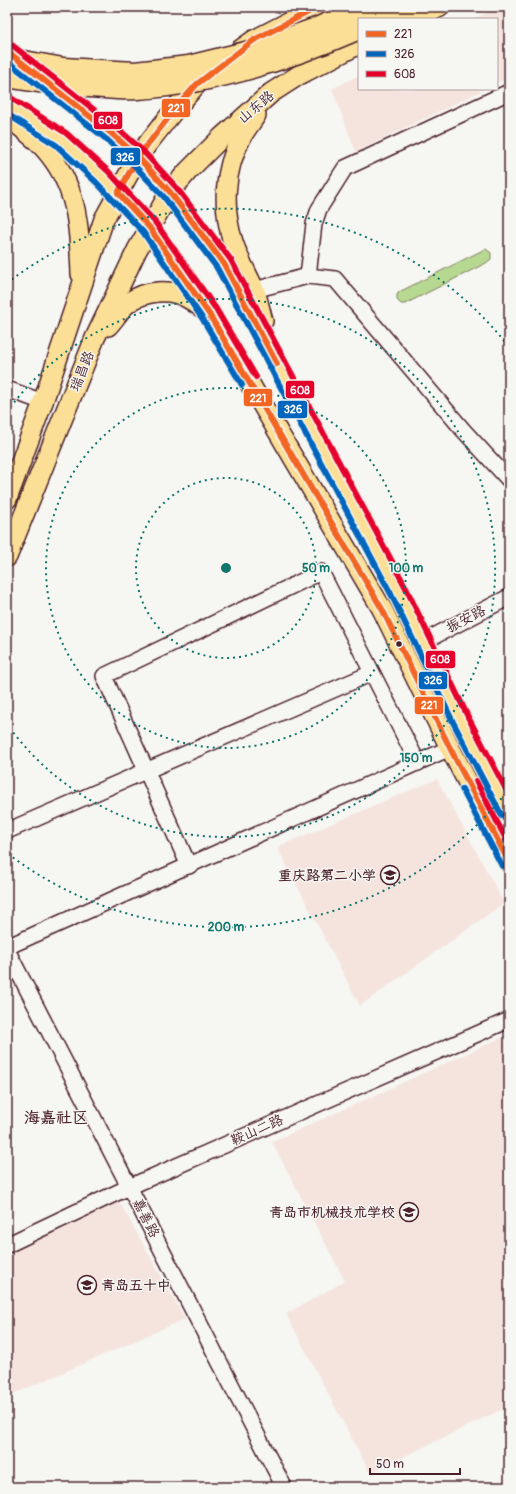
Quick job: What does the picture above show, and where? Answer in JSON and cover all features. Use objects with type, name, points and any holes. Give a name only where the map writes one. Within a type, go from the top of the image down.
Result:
[{"type":"highway","points":[[7,59],[63,69],[135,73],[189,67],[254,51],[319,28],[366,7]]},
{"type":"highway","points":[[382,18],[405,7]]},
{"type":"highway","points":[[7,76],[66,85],[136,89],[191,83],[256,67],[324,43],[358,28]]},
{"type":"main road","points":[[7,51],[58,74],[93,81],[126,82],[144,80],[212,62],[318,7]]},
{"type":"main road","points":[[416,18],[440,7]]},
{"type":"main road","points":[[118,193],[138,157],[175,109],[197,84],[254,40]]},
{"type":"main road","name":"山东路","points":[[170,192],[188,171],[217,142],[271,93],[299,75],[358,45]]},
{"type":"main road","points":[[7,51],[111,133],[138,157],[170,192],[224,264],[398,590],[461,721],[509,812]]},
{"type":"main road","points":[[271,93],[241,138],[227,179],[225,197],[228,223],[233,243],[254,290],[274,357]]},
{"type":"main road","points":[[7,105],[61,139],[118,193],[149,227],[209,314],[382,609],[450,748],[509,862]]},
{"type":"main road","points":[[7,116],[47,151],[61,170],[68,185],[76,209],[80,234],[81,285]]},
{"type":"main road","name":"瑞昌路","points":[[7,557],[95,338],[137,250],[170,192]]},
{"type":"main road","name":"瑞昌路","points":[[7,499],[43,402],[104,219],[118,193]]},
{"type":"main road","points":[[95,338],[110,324],[127,304],[145,294],[160,292],[172,293],[188,298],[209,314]]},
{"type":"street","points":[[308,276],[314,224],[319,209],[345,168],[509,92]]},
{"type":"street","points":[[254,290],[308,276],[336,279],[464,431],[509,480]]},
{"type":"street","points":[[7,389],[43,402]]},
{"type":"street","points":[[188,866],[104,676],[321,572],[418,763]]},
{"type":"street","name":"振安路","points":[[423,642],[509,597]]},
{"type":"street","points":[[7,831],[372,673]]},
{"type":"street","points":[[7,948],[450,748]]},
{"type":"street","name":"嘉善路","points":[[7,948],[284,1487]]},
{"type":"street","name":"鞍山二路","points":[[7,1245],[129,1186],[509,1020]]},
{"type":"shaded area","points":[[499,7],[509,7],[509,77],[498,82],[498,18],[476,18]]},
{"type":"shaded area","points":[[358,76],[358,90],[483,90],[356,152],[332,89]]},
{"type":"shaded area","name":"重庆路第二小学","points":[[437,779],[504,903],[360,1006],[277,847]]},
{"type":"shaded area","name":"青岛市机械技术学校","points":[[503,1037],[509,1047],[509,1406],[370,1473],[286,1314],[345,1281],[272,1142]]},
{"type":"shaded area","name":"青岛五十中","points":[[119,1201],[185,1319],[7,1397],[7,1251]]},
{"type":"green space","points":[[486,249],[491,253],[491,259],[486,263],[405,304],[401,304],[397,300],[397,295],[399,292]]},
{"type":"transit line","name":"221","points":[[318,7],[254,40],[197,84],[175,109],[138,157],[118,193],[149,227],[209,314],[382,609],[450,748],[509,862]]},
{"type":"transit line","name":"608","points":[[12,45],[116,127],[143,151],[176,187],[231,260],[405,586],[468,717],[509,795]]},
{"type":"transit line","name":"221","points":[[7,51],[111,133],[138,157],[170,192],[224,264],[277,364]]},
{"type":"transit line","name":"326","points":[[7,61],[106,139],[132,163],[164,197],[217,268],[391,594],[454,724],[502,816]]},
{"type":"transit line","name":"608","points":[[11,98],[66,133],[108,171],[155,222],[216,309],[256,377]]},
{"type":"transit line","name":"326","points":[[7,114],[56,145],[96,182],[143,232],[202,318],[242,385]]},
{"type":"transit line","name":"608","points":[[476,781],[509,845]]},
{"type":"transit line","name":"326","points":[[462,789],[502,866]]},
{"type":"place","name":"重庆路第二小学","points":[[390,875]]},
{"type":"place","name":"青岛市机械技术学校","points":[[409,1212]]},
{"type":"place","name":"青岛五十中","points":[[87,1285]]},
{"type":"district","name":"海嘉社区","points":[[56,1118]]}]
